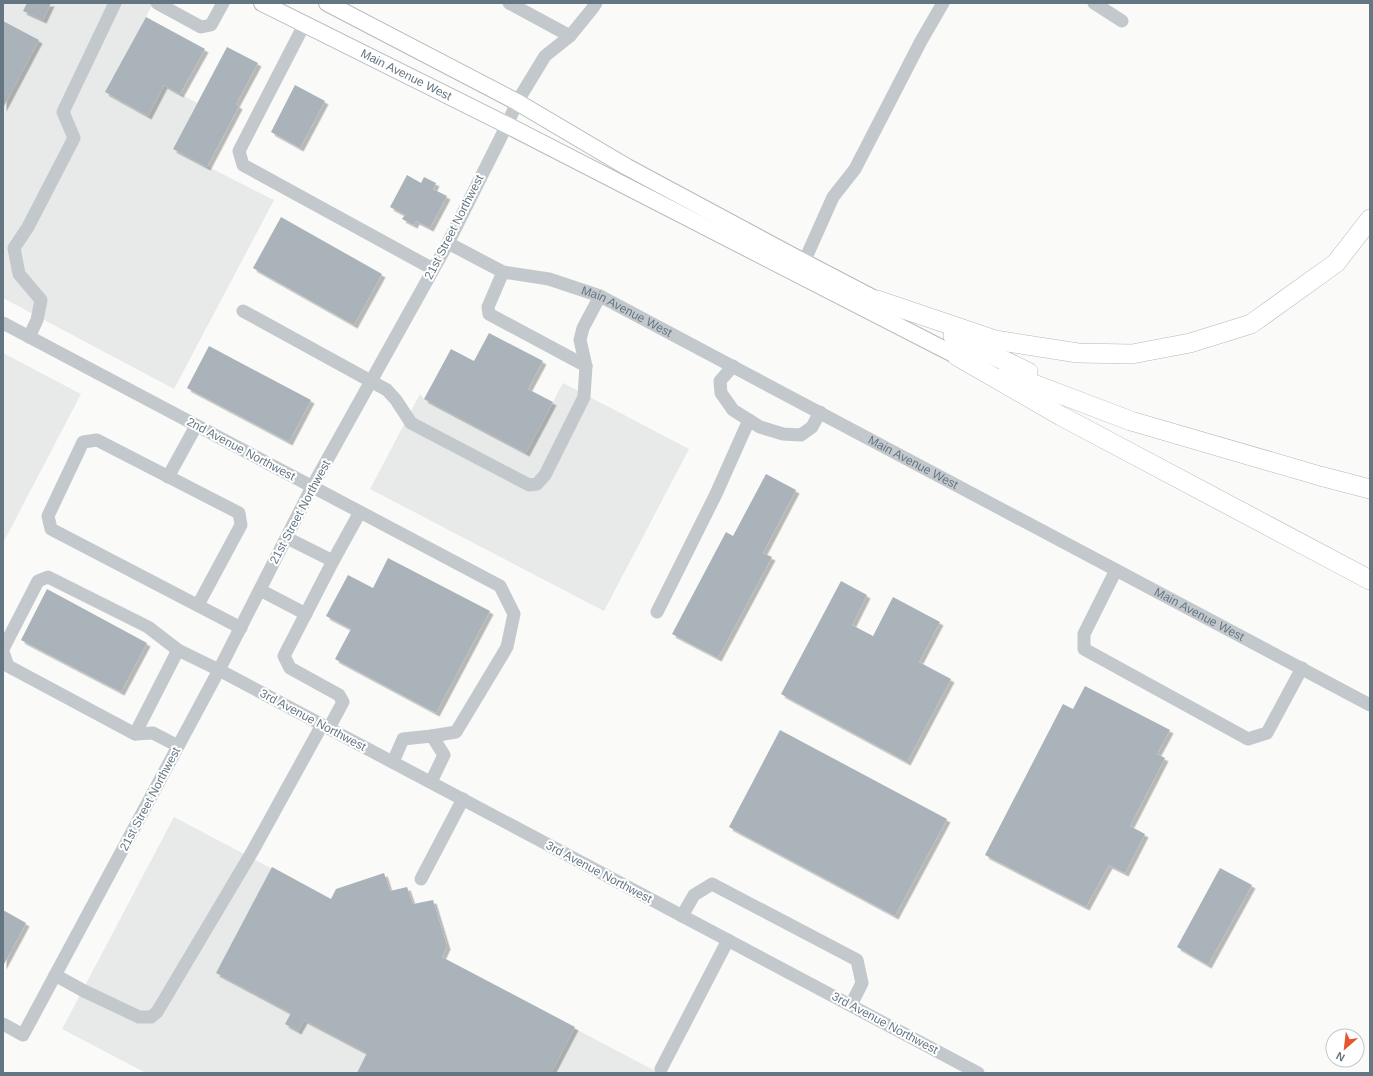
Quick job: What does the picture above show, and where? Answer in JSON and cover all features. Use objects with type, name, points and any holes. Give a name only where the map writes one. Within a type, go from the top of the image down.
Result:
[{"type":"highway","points":[[877,300],[995,340],[1078,353],[1132,354],[1190,343],[1252,324],[1336,263],[1370,219]]},
{"type":"highway","points":[[877,300],[1131,421]]},
{"type":"highway","points":[[957,356],[1131,421],[1370,489]]},
{"type":"highway","points":[[957,356],[1061,416],[1370,580]]},
{"type":"main road","name":"Main Avenue West","points":[[262,3],[507,126],[957,356]]},
{"type":"main road","points":[[327,3],[517,102],[627,167],[877,300]]},
{"type":"street","points":[[29,337],[37,320],[41,300],[20,274],[14,248],[28,227],[74,138],[63,112],[116,3]]},
{"type":"street","points":[[157,3],[201,27],[211,25],[223,3]]},
{"type":"street","points":[[509,3],[570,36]]},
{"type":"street","name":"21st Street Northwest","points":[[3,1024],[23,1034],[219,670],[312,487],[448,243],[507,126],[517,102],[545,56],[570,36],[596,3]]},
{"type":"street","points":[[804,262],[833,197],[855,169],[921,41],[943,3]]},
{"type":"street","points":[[1094,3],[1122,21]]},
{"type":"street","points":[[304,25],[239,151],[243,165],[433,269]]},
{"type":"street","name":"Main Avenue West","points":[[448,243],[503,272],[548,279],[600,296],[1370,705]]},
{"type":"street","points":[[503,272],[488,307],[489,314],[586,366]]},
{"type":"street","points":[[243,311],[372,380],[387,390],[396,400],[411,423],[529,485],[537,484],[545,475],[584,397],[586,366],[580,340],[583,328],[600,296]]},
{"type":"street","name":"2nd Avenue Northwest","points":[[3,323],[500,586],[514,614],[508,647],[456,732],[432,736]]},
{"type":"street","points":[[733,366],[720,381],[721,393],[733,410],[760,427],[783,434],[801,435],[812,427],[820,412]]},
{"type":"street","points":[[657,612],[716,494],[750,420]]},
{"type":"street","points":[[168,477],[196,426]]},
{"type":"street","points":[[198,605],[241,525],[239,513],[97,440],[83,442],[48,516],[51,529],[241,628]]},
{"type":"street","points":[[55,974],[84,991],[139,1017],[151,1017],[157,1012],[325,726],[343,702],[339,695],[290,668],[284,656],[360,512]]},
{"type":"street","points":[[287,538],[333,561]]},
{"type":"street","points":[[1116,570],[1084,634],[1084,649],[1248,739],[1267,733],[1302,668]]},
{"type":"street","name":"3rd Avenue Northwest","points":[[3,649],[38,581],[48,577],[148,627],[178,650],[219,670],[431,782],[978,1073]]},
{"type":"street","points":[[260,590],[306,614]]},
{"type":"street","points":[[135,734],[178,650]]},
{"type":"street","points":[[3,652],[8,666],[135,734],[153,734],[178,746]]},
{"type":"street","points":[[393,762],[403,739],[432,736],[444,755],[431,782]]},
{"type":"street","points":[[421,879],[462,799]]},
{"type":"street","points":[[682,916],[694,895],[712,884],[857,960],[862,984],[851,1005]]},
{"type":"street","points":[[661,1069],[728,940]]},
{"type":"shaded area","points":[[3,3],[148,3],[152,5],[106,93],[148,116],[164,85],[197,103],[173,149],[274,200],[174,389],[3,298]]},
{"type":"shaded area","points":[[3,353],[81,394],[3,543]]},
{"type":"shaded area","points":[[563,383],[689,449],[604,611],[370,489],[420,394],[424,399],[526,452]]},
{"type":"shaded area","points":[[174,817],[659,1073],[146,1073],[62,1029]]},
{"type":"building","points":[[27,3],[51,3],[43,20],[23,11]]},
{"type":"building","points":[[146,17],[205,49],[180,94],[164,85],[148,116],[105,92]]},
{"type":"building","points":[[3,21],[39,40],[3,108]]},
{"type":"building","points":[[227,47],[258,63],[236,104],[239,106],[207,167],[173,149]]},
{"type":"building","points":[[295,85],[325,101],[300,148],[271,132]]},
{"type":"building","points":[[407,175],[421,183],[424,177],[436,183],[433,189],[447,196],[430,228],[416,221],[414,225],[402,219],[405,215],[390,207]]},
{"type":"building","points":[[281,217],[382,274],[354,325],[253,268]]},
{"type":"building","points":[[489,333],[543,361],[528,389],[553,402],[526,453],[424,399],[451,349],[474,361]]},
{"type":"building","points":[[209,346],[311,400],[289,442],[187,388]]},
{"type":"building","points":[[766,474],[796,490],[763,553],[772,557],[718,658],[672,634],[726,532],[733,536]]},
{"type":"building","points":[[388,558],[490,611],[436,713],[335,659],[351,629],[326,616],[348,575],[373,588]]},
{"type":"building","points":[[841,581],[867,595],[852,625],[873,636],[893,597],[940,622],[919,662],[951,679],[907,762],[781,694]]},
{"type":"building","points":[[47,589],[147,643],[121,692],[21,640]]},
{"type":"building","points":[[1085,686],[1170,730],[1157,754],[1165,758],[1130,826],[1145,834],[1125,873],[1109,865],[1086,907],[985,855],[1063,704],[1073,709]]},
{"type":"building","points":[[780,730],[947,819],[895,916],[729,827]]},
{"type":"building","points":[[272,867],[331,899],[336,889],[384,873],[390,891],[407,887],[413,904],[433,900],[447,946],[442,957],[575,1027],[551,1073],[357,1073],[367,1053],[304,1020],[298,1031],[285,1024],[291,1013],[216,973]]},
{"type":"building","points":[[1220,868],[1252,885],[1208,965],[1177,947]]},
{"type":"building","points":[[3,910],[26,923],[3,966]]}]
